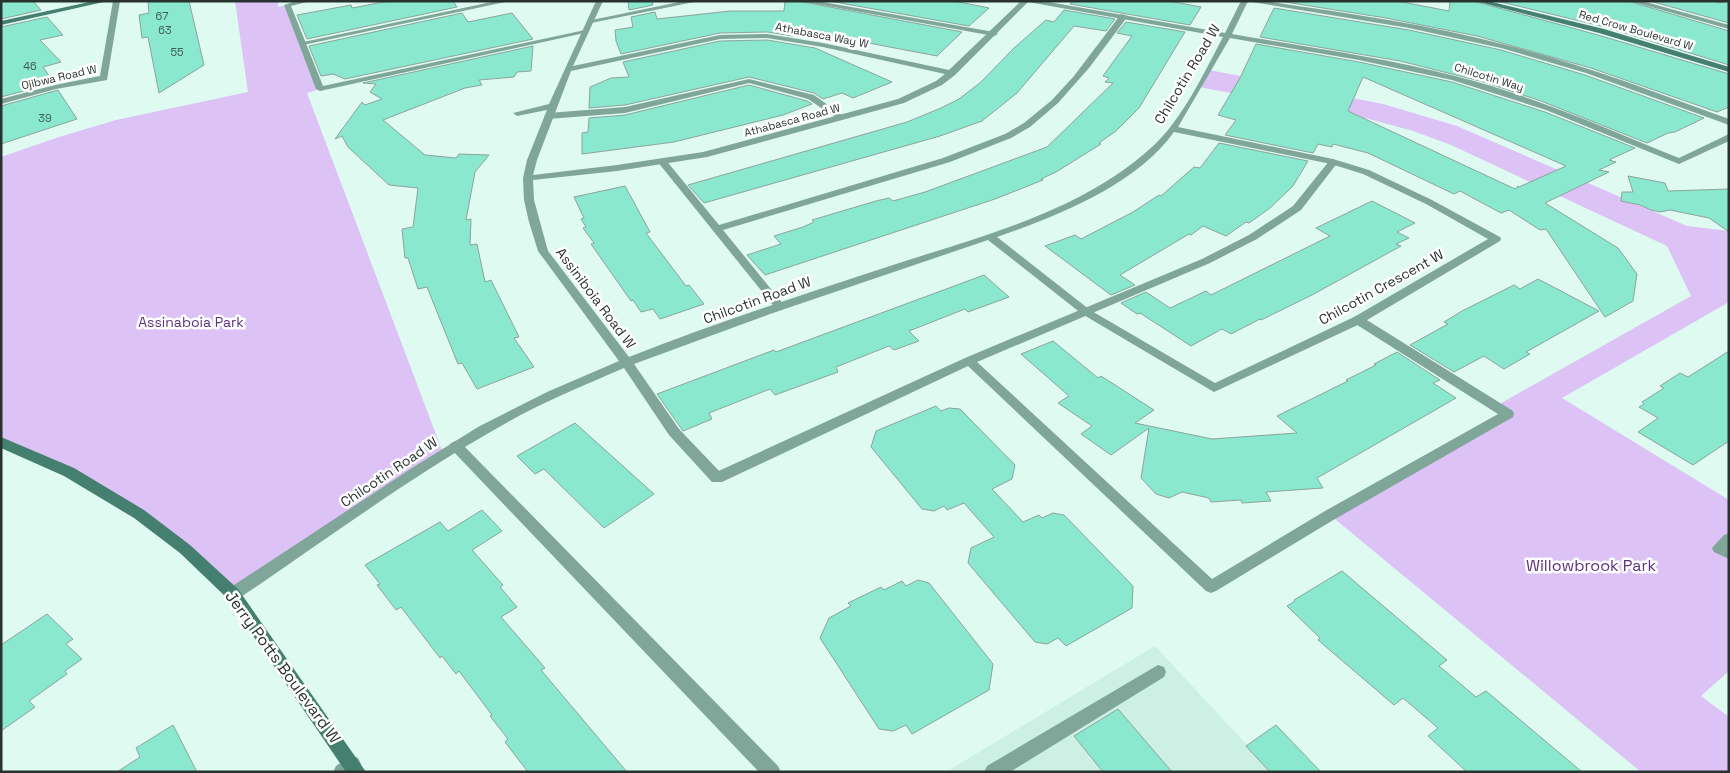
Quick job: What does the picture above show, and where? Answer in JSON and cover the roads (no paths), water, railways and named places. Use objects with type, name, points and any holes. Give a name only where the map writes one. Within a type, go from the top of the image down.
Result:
[{"type":"street","points":[[1,23],[105,1]]},
{"type":"street","name":"Ojibwa Road W","points":[[1,102],[55,87],[104,78],[117,1]]},
{"type":"street","points":[[308,1],[287,5],[320,89],[585,32]]},
{"type":"street","points":[[303,43],[507,1]]},
{"type":"street","name":"Assiniboia Road W","points":[[600,1],[560,85],[548,116],[528,178],[530,207],[543,251],[627,363],[674,432],[717,478],[969,361]]},
{"type":"street","points":[[591,21],[696,1]]},
{"type":"street","points":[[803,1],[994,34]]},
{"type":"street","name":"Athabasca Road W","points":[[528,178],[662,161],[730,149],[900,101],[939,83],[952,73],[994,34],[1025,1]]},
{"type":"street","name":"Chilcotin Way","points":[[1030,1],[1403,66],[1454,78],[1549,108],[1678,161],[1729,137]]},
{"type":"street","name":"Chilcotin Road W","points":[[233,594],[456,446],[550,395],[627,363],[780,307],[989,236],[1068,206],[1134,168],[1155,150],[1173,129],[1229,35],[1246,1]]},
{"type":"street","points":[[1250,1],[1396,24],[1504,46],[1571,66],[1729,122]]},
{"type":"street","name":"Red Crow Boulevard W","points":[[1478,1],[1601,31],[1729,70]]},
{"type":"street","points":[[1633,1],[1729,27]]},
{"type":"street","points":[[717,229],[951,158],[989,144],[1016,130],[1042,113],[1062,95],[1124,16]]},
{"type":"street","name":"Athabasca Way W","points":[[569,69],[720,37],[767,36],[823,45],[952,73]]},
{"type":"street","points":[[548,116],[625,110],[749,81],[811,97],[842,118]]},
{"type":"street","points":[[517,113],[552,106]]},
{"type":"street","name":"Chilcotin Crescent W","points":[[989,236],[1086,312],[1214,388],[1358,320],[1496,239],[1391,183],[1366,172],[1333,162],[1173,129]]},
{"type":"street","points":[[662,161],[780,307]]},
{"type":"street","points":[[1333,162],[1297,208],[1253,237],[1206,261],[969,361],[1211,587],[1330,515],[1508,414],[1358,320]]},
{"type":"street","name":"Jerry Potts Boulevard W","points":[[1,442],[69,472],[139,514],[186,549],[233,594],[350,769]]},
{"type":"street","points":[[456,446],[772,772]]},
{"type":"street","points":[[1729,540],[1719,548],[1729,554]]},
{"type":"street","points":[[993,772],[1158,672]]},
{"type":"park label","name":"Assinaboia Park","points":[[191,322]]},
{"type":"park label","name":"Willowbrook Park","points":[[1591,565]]}]
